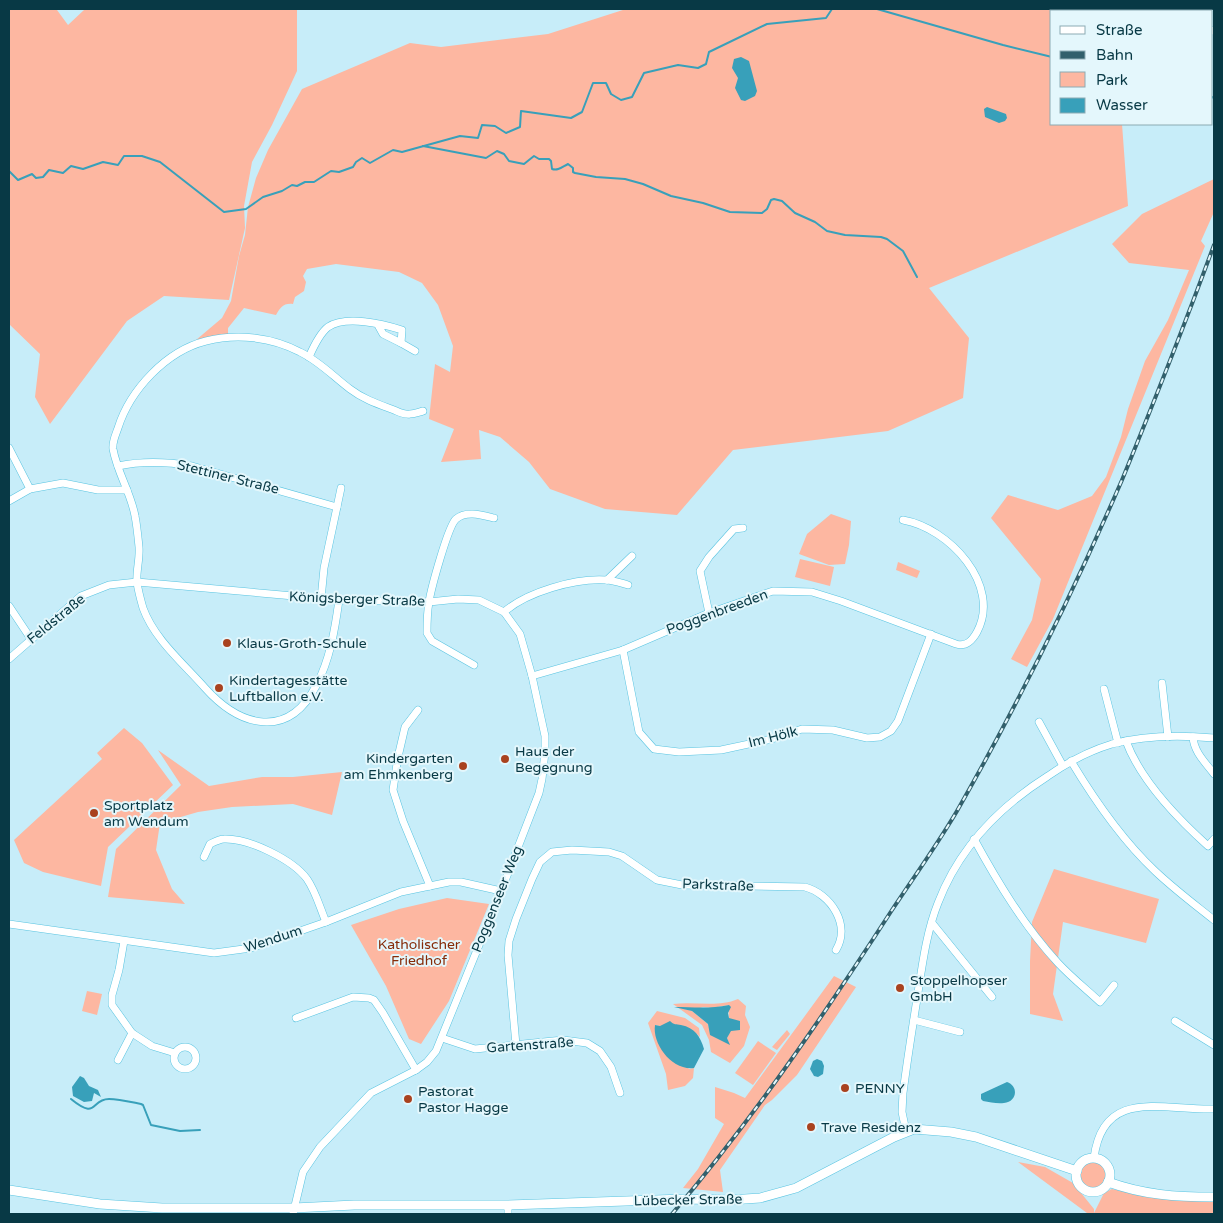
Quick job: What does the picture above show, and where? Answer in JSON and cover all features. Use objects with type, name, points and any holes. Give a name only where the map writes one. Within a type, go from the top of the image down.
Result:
[{"type":"main road","name":"Lübecker Straße","points":[[9,1190],[102,1204],[162,1208],[294,1211],[354,1205],[508,1210],[685,1199],[730,1200],[760,1198],[796,1188],[906,1131],[922,1128],[976,1137],[1077,1171]]},
{"type":"main road","points":[[1094,1158],[1102,1160],[1107,1166],[1109,1172],[1108,1182],[1098,1190],[1088,1190],[1082,1187],[1078,1181],[1077,1171],[1083,1162],[1094,1158]]},
{"type":"main road","points":[[1108,1182],[1158,1195],[1178,1197],[1214,1196]]},
{"type":"street","points":[[309,357],[316,343],[328,328],[343,322],[351,321],[402,330],[401,343]]},
{"type":"street","points":[[378,325],[383,334],[414,351]]},
{"type":"street","points":[[339,600],[336,625],[325,665],[316,686],[297,710],[280,721],[265,723],[251,720],[236,713],[213,697],[156,634],[143,609],[137,582],[139,548],[135,513],[112,446],[122,416],[139,386],[172,356],[185,348],[205,341],[243,336],[268,340],[296,350],[309,357],[351,390],[375,404],[402,414],[410,415],[423,411]]},
{"type":"street","points":[[9,448],[30,489]]},
{"type":"street","name":"Stettiner Straße","points":[[118,466],[151,462],[172,462],[337,507]]},
{"type":"street","points":[[9,501],[30,489],[63,484],[98,490],[127,490]]},
{"type":"street","points":[[321,599],[327,551],[341,488]]},
{"type":"street","points":[[474,665],[432,641],[427,633],[429,602],[449,532],[454,521],[463,515],[479,515],[494,518]]},
{"type":"street","name":"Poggenbreeden","points":[[532,676],[622,650],[709,613],[773,591],[812,592],[962,646],[967,644],[974,638],[982,620],[984,610],[980,585],[973,572],[951,545],[931,531],[903,520]]},
{"type":"street","points":[[709,613],[700,571],[709,556],[734,528],[743,528]]},
{"type":"street","points":[[607,580],[632,556]]},
{"type":"street","points":[[504,612],[530,596],[564,585],[607,580],[628,585]]},
{"type":"street","name":"Königsberger Straße","points":[[137,582],[339,600],[429,602],[458,599],[479,600],[504,612],[520,634],[532,676]]},
{"type":"street","name":"Feldstraße","points":[[9,659],[31,638],[82,596],[110,586],[137,582]]},
{"type":"street","points":[[9,606],[31,638]]},
{"type":"street","name":"Im Hölk","points":[[622,650],[639,732],[654,749],[679,752],[720,750],[772,739],[802,729],[833,730],[867,738],[880,737],[891,731],[898,721],[932,634]]},
{"type":"street","name":"Poggenseer Weg","points":[[294,1211],[303,1172],[314,1153],[372,1092],[416,1070],[426,1062],[436,1050],[442,1038],[539,793],[544,766],[544,736],[532,676]]},
{"type":"street","points":[[1162,683],[1168,737]]},
{"type":"street","points":[[1104,689],[1118,742]]},
{"type":"street","points":[[418,710],[405,728],[393,790],[403,821],[430,886]]},
{"type":"street","points":[[1039,722],[1063,766]]},
{"type":"street","points":[[1193,736],[1194,745],[1214,774]]},
{"type":"street","points":[[906,1131],[902,1112],[903,1093],[932,923],[946,885],[974,840],[996,814],[1014,800],[1063,766],[1090,752],[1126,741],[1193,736],[1214,738]]},
{"type":"street","points":[[1126,741],[1130,751],[1147,777],[1189,828],[1208,846],[1214,838]]},
{"type":"street","points":[[1071,761],[1103,810],[1132,847],[1168,883],[1214,920]]},
{"type":"street","points":[[204,857],[210,844],[224,838],[255,844],[277,855],[294,866],[306,878],[315,893],[326,922]]},
{"type":"street","points":[[974,840],[1029,927],[1058,962],[1100,1002],[1114,985]]},
{"type":"street","name":"Parkstraße","points":[[516,1045],[508,955],[509,941],[516,919],[540,862],[552,852],[572,850],[609,852],[622,856],[657,880],[682,885],[810,888],[820,893],[838,912],[841,925],[840,942],[836,950]]},
{"type":"street","name":"Wendum","points":[[9,924],[214,953],[234,952],[326,922],[401,892],[449,882],[460,882],[501,891]]},
{"type":"street","points":[[932,923],[992,997]]},
{"type":"street","points":[[124,941],[112,995],[112,1005],[132,1034],[152,1046],[175,1053]]},
{"type":"street","points":[[296,1018],[353,997],[374,1000],[416,1070]]},
{"type":"street","points":[[914,1020],[960,1032]]},
{"type":"street","points":[[1176,1021],[1214,1045]]},
{"type":"street","points":[[118,1060],[132,1034]]},
{"type":"street","name":"Gartenstraße","points":[[442,1038],[475,1049],[563,1040],[587,1043],[600,1051],[611,1067],[620,1093]]},
{"type":"street","points":[[1094,1158],[1097,1141],[1103,1128],[1125,1110],[1146,1106],[1214,1109]]},
{"type":"green space","points":[[9,9],[57,10],[68,25],[84,10],[80,9],[297,9],[297,71],[272,125],[252,162],[244,206],[245,228],[229,300],[164,296],[127,321],[50,424],[35,397],[40,354],[9,324]]},
{"type":"green space","points":[[626,9],[1048,9],[1050,10],[1050,125],[1122,125],[1128,206],[929,288],[969,338],[963,398],[888,431],[733,450],[677,515],[605,509],[550,489],[529,462],[500,437],[479,430],[481,459],[441,462],[454,429],[429,419],[435,364],[450,372],[453,346],[438,305],[422,283],[399,272],[336,264],[307,269],[303,276],[306,282],[304,291],[295,297],[293,304],[283,306],[276,315],[244,308],[228,328],[228,334],[196,340],[222,318],[231,301],[239,256],[245,235],[248,207],[256,178],[268,150],[302,89],[410,43],[441,47],[548,34]]},
{"type":"green space","points":[[1065,9],[1151,9],[1150,10]]},
{"type":"green space","points":[[1214,179],[1214,212],[1201,241],[1205,246],[1053,619],[1027,667],[1011,659],[1032,620],[1041,579],[991,518],[1008,495],[1058,510],[1092,496],[1106,477],[1145,361],[1168,320],[1189,270],[1129,263],[1112,244],[1142,214]]},
{"type":"green space","points":[[831,514],[851,521],[845,564],[829,565],[799,554],[807,534]]},
{"type":"green space","points":[[800,559],[834,567],[830,586],[795,577]]},
{"type":"green space","points":[[898,562],[920,571],[917,578],[896,570]]},
{"type":"green space","name":"Sportplatz am Wendum","points":[[124,728],[142,743],[173,785],[108,847],[101,886],[43,872],[24,863],[14,840],[102,759],[97,753]]},
{"type":"green space","points":[[158,750],[209,786],[262,777],[293,777],[342,772],[332,815],[293,804],[232,807],[198,812],[160,823],[156,850],[172,889],[185,904],[108,897],[116,849],[181,785]]},
{"type":"green space","points":[[1054,869],[1159,899],[1146,943],[1063,922],[1053,994],[1063,1021],[1030,1014],[1032,922]]},
{"type":"green space","name":"Katholischer Friedhof","points":[[447,898],[489,904],[449,1001],[421,1044],[409,1039],[386,986],[351,925],[399,909]]},
{"type":"green space","points":[[834,976],[856,987],[797,1075],[765,1105],[720,1170],[723,1192],[683,1188],[698,1169],[724,1124],[715,1118],[715,1087],[745,1098]]},
{"type":"green space","points":[[87,991],[102,994],[97,1015],[82,1011]]},
{"type":"green space","points":[[738,999],[746,1006],[745,1015],[750,1027],[744,1046],[730,1063],[711,1052],[709,1040],[702,1025],[673,1004],[730,1002]],"holes":[[[729,1005],[730,1030],[727,1038],[729,1044],[710,1031],[708,1024],[692,1011],[678,1007],[697,1009]]]},
{"type":"green space","points":[[657,1011],[685,1018],[699,1028],[700,1037],[683,1026],[655,1025],[689,1069],[694,1068],[693,1078],[685,1086],[668,1090],[666,1074],[648,1023]]},
{"type":"green space","points":[[787,1030],[790,1034],[777,1050],[772,1047]]},
{"type":"green space","points":[[758,1041],[776,1053],[753,1085],[735,1073]]},
{"type":"green space","points":[[1018,1162],[1045,1167],[1073,1183],[1094,1209],[1094,1213],[1104,1193],[1112,1189],[1136,1194],[1214,1199],[1214,1214],[1087,1214]]},
{"type":"green space","points":[[1093,1162],[1102,1166],[1106,1175],[1102,1184],[1093,1188],[1084,1184],[1080,1175],[1084,1166]]},
{"type":"water","points":[[741,57],[749,61],[757,91],[755,96],[745,101],[741,100],[735,88],[738,78],[732,68],[734,59]]},
{"type":"water","points":[[987,107],[1006,114],[1007,118],[999,123],[985,117],[984,109]]},
{"type":"water","points":[[729,1005],[731,1007],[728,1013],[729,1018],[740,1021],[740,1030],[731,1031],[727,1038],[730,1045],[710,1035],[708,1024],[692,1011],[674,1007],[708,1007]]},
{"type":"water","points":[[670,1021],[674,1024],[690,1028],[701,1040],[704,1049],[694,1068],[686,1068],[671,1061],[660,1048],[655,1025],[660,1026]]},
{"type":"water","points":[[817,1059],[822,1061],[824,1066],[823,1074],[818,1077],[814,1076],[810,1069],[813,1061]]},
{"type":"water","points":[[80,1076],[84,1078],[89,1086],[98,1090],[101,1097],[94,1093],[92,1101],[84,1102],[73,1096],[72,1087]]},
{"type":"water","points":[[1007,1082],[1015,1090],[1012,1100],[999,1103],[983,1101],[981,1099],[981,1094]]},
{"type":"waterway","points":[[9,171],[18,180],[32,174],[36,178],[43,177],[49,170],[63,173],[71,166],[83,169],[103,162],[118,165],[124,156],[142,156],[160,162],[224,212],[246,209],[263,197],[282,191],[292,185],[297,186],[305,182],[314,182],[331,171],[339,172],[353,167],[362,158],[370,163],[393,150],[402,152],[460,136],[478,138],[482,125],[495,126],[506,133],[520,127],[521,111],[571,118],[582,112],[593,83],[606,83],[611,94],[621,100],[632,97],[644,73],[678,65],[698,68],[706,64],[709,52],[767,24],[826,18],[832,9]]},
{"type":"waterway","points":[[877,9],[1050,57]]},
{"type":"waterway","points":[[423,146],[486,158],[497,151],[504,154],[509,161],[524,164],[534,156],[539,159],[549,159],[552,169],[558,169],[568,164],[575,173],[625,179],[643,184],[671,196],[703,203],[730,212],[762,213],[767,209],[771,200],[782,201],[795,213],[815,222],[827,231],[845,235],[887,239],[903,251],[917,277]]},
{"type":"waterway","points":[[71,1099],[90,1109],[99,1102],[109,1099],[141,1104],[151,1125],[180,1131],[200,1130]]},
{"type":"railway","points":[[672,1214],[731,1141],[787,1066],[942,836],[980,771],[1044,648],[1122,480],[1214,245]]},
{"type":"place","name":"Klaus-Groth-Schule","points":[[227,643]]},
{"type":"place","name":"Kindertagesstätte Luftballon e.V.","points":[[219,688]]},
{"type":"place","name":"Haus der Begegnung","points":[[505,759]]},
{"type":"place","name":"Kindergarten am Ehmkenberg","points":[[463,766]]},
{"type":"place","name":"Sportplatz am Wendum","points":[[94,813]]},
{"type":"place","name":"Stoppelhopser GmbH","points":[[900,988]]},
{"type":"place","name":"PENNY","points":[[845,1088]]},
{"type":"place","name":"Pastorat Pastor Hagge","points":[[408,1099]]},
{"type":"place","name":"Trave Residenz","points":[[811,1127]]}]
